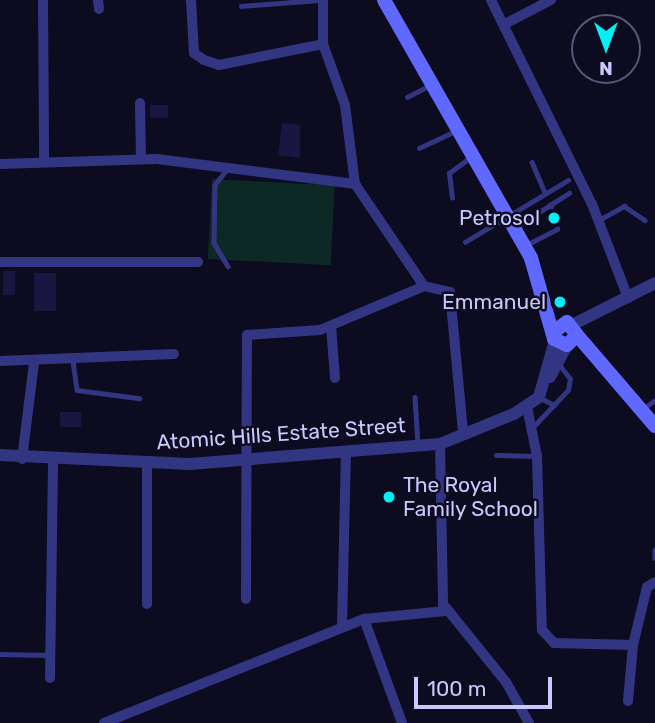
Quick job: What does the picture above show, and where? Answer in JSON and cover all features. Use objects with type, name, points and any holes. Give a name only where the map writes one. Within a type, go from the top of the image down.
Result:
[{"type":"main road","name":"Atomic Hills Estate Street","points":[[384,0],[515,227],[546,295],[568,335]]},
{"type":"main road","points":[[568,335],[591,356],[655,426]]},
{"type":"street","points":[[43,0],[44,161]]},
{"type":"street","points":[[191,0],[194,53],[204,60],[219,65],[323,44]]},
{"type":"street","points":[[321,0],[323,44],[345,106],[355,184],[424,286]]},
{"type":"street","points":[[491,0],[598,220],[628,298]]},
{"type":"street","points":[[505,24],[551,0]]},
{"type":"street","points":[[141,103],[141,158]]},
{"type":"street","points":[[0,164],[141,158],[233,165],[355,184]]},
{"type":"street","points":[[0,262],[198,262]]},
{"type":"street","points":[[568,335],[655,283]]},
{"type":"street","points":[[246,599],[243,461],[247,335],[331,326],[424,286],[450,292],[463,431]]},
{"type":"street","points":[[331,326],[335,378]]},
{"type":"street","name":"Atomic Hills Estate Street","points":[[546,383],[558,364],[568,335]]},
{"type":"street","name":"Atomic Hills Estate Street","points":[[0,455],[53,462],[147,466],[243,461],[440,444],[463,431],[527,407],[540,397],[568,335]]},
{"type":"street","points":[[0,361],[34,363],[174,354]]},
{"type":"street","points":[[22,459],[34,363]]},
{"type":"street","points":[[527,407],[537,456],[544,635],[559,644],[634,645]]},
{"type":"street","points":[[440,444],[438,527],[446,611],[506,682],[529,723]]},
{"type":"street","points":[[342,626],[346,453]]},
{"type":"street","points":[[50,678],[48,655],[53,462]]},
{"type":"street","points":[[147,466],[147,604]]},
{"type":"street","points":[[628,701],[634,645],[647,587],[655,582]]},
{"type":"street","points":[[104,723],[342,626],[364,619],[446,611]]},
{"type":"street","points":[[364,619],[400,722]]},
{"type":"lane","points":[[241,6],[321,0]]},
{"type":"lane","points":[[407,97],[433,85]]},
{"type":"lane","points":[[419,148],[458,130]]},
{"type":"lane","points":[[452,198],[449,173],[474,156]]},
{"type":"lane","points":[[532,162],[545,193]]},
{"type":"lane","points":[[228,266],[214,243],[215,185],[233,165]]},
{"type":"lane","points":[[465,242],[507,214],[568,180]]},
{"type":"lane","points":[[515,227],[569,193]]},
{"type":"lane","points":[[525,246],[557,229],[550,205]]},
{"type":"lane","points":[[598,220],[624,206],[645,220]]},
{"type":"lane","points":[[72,361],[76,390],[139,398]]},
{"type":"lane","points":[[532,428],[570,383],[558,364]]},
{"type":"lane","points":[[415,397],[418,445]]},
{"type":"lane","points":[[540,397],[554,405]]},
{"type":"lane","points":[[640,410],[655,400]]},
{"type":"lane","points":[[496,455],[537,456]]},
{"type":"lane","points":[[655,550],[655,558]]},
{"type":"lane","points":[[0,654],[48,655]]},
{"type":"green space","points":[[212,179],[335,185],[331,265],[208,259]]},
{"type":"building","points":[[150,105],[168,105],[168,118],[150,118]]},
{"type":"building","points":[[282,123],[300,125],[300,158],[278,155]]},
{"type":"building","points":[[3,271],[15,271],[15,295],[3,295]]},
{"type":"building","points":[[34,273],[56,273],[56,311],[34,311]]},
{"type":"building","points":[[60,412],[81,412],[81,427],[60,427]]},
{"type":"place","name":"Petrosol","points":[[554,218]]},
{"type":"place","name":"Emmanuel","points":[[560,302]]},
{"type":"place","name":"The Royal Family School","points":[[389,497]]}]
